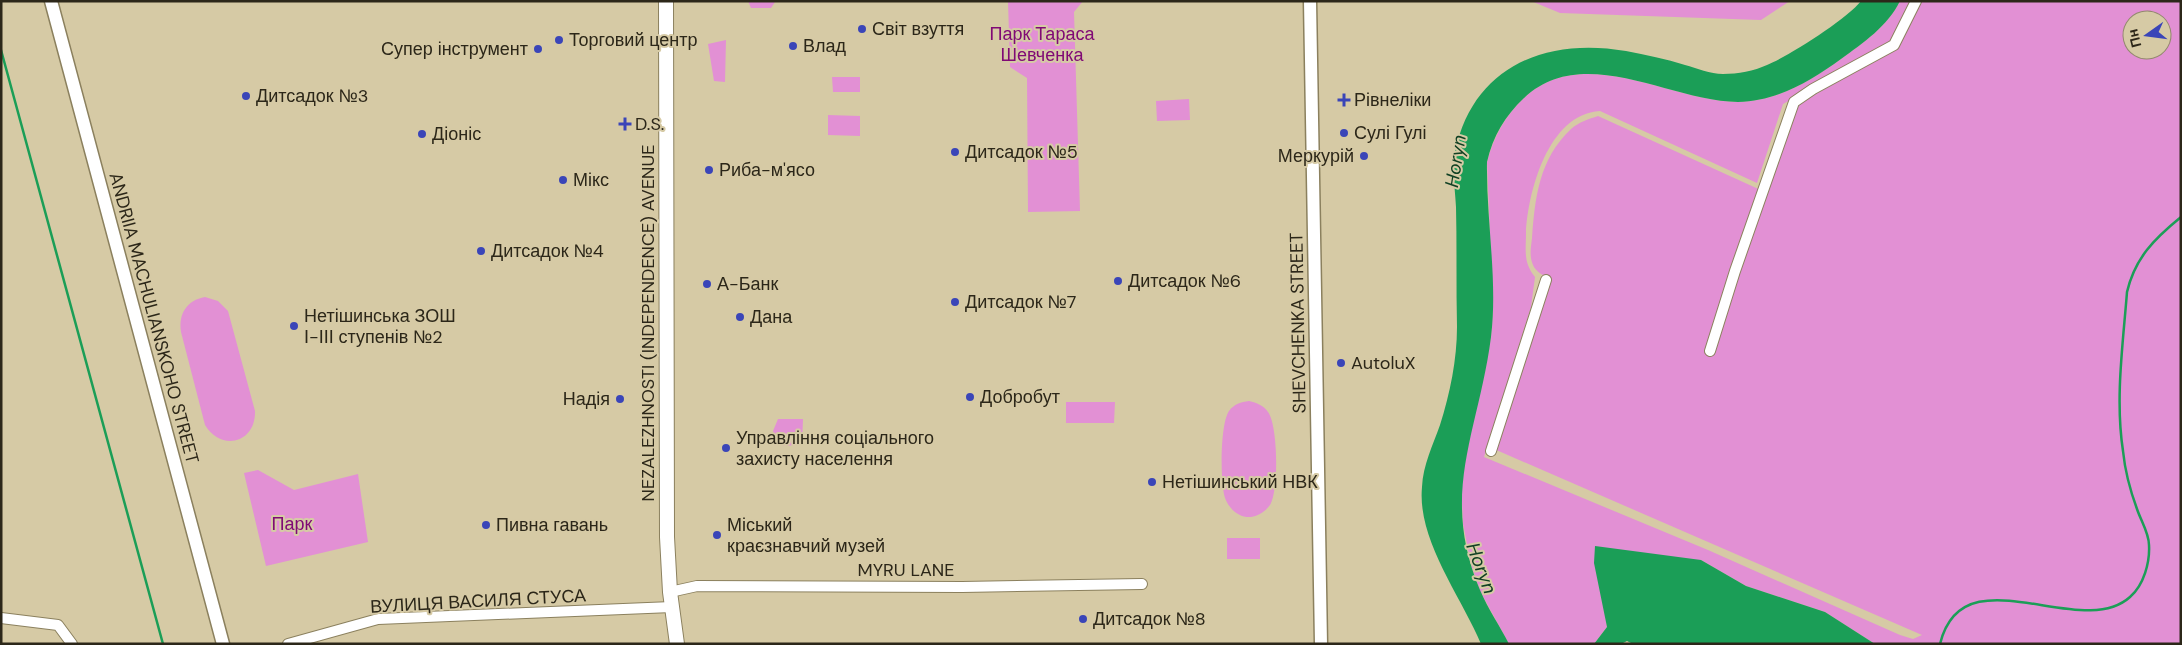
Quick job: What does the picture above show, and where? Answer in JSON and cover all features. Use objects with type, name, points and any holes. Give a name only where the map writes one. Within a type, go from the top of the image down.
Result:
[{"type":"main road","name":"NEZALEZHNOSTI (INDEPENDENCE) AVENUE","points":[[666,1],[667,529],[670,592],[677,644]]},
{"type":"street","name":"ANDRIIA MACHULIANSKOHO STREET","points":[[51,1],[223,644]]},
{"type":"street","name":"SHEVCHENKA STREET","points":[[1310,1],[1321,644]]},
{"type":"street","points":[[1710,351],[1744,243],[1794,102],[1813,89],[1894,45],[1916,1]]},
{"type":"street","points":[[1491,452],[1546,280]]},
{"type":"street","name":"MYRU LANE","points":[[670,592],[697,586],[1142,584]]},
{"type":"street","name":"ВУЛИЦЯ ВАСИЛЯ СТУСА","points":[[288,644],[378,619],[672,607]]},
{"type":"street","points":[[1,618],[58,625],[72,644]]},
{"type":"green space","points":[[748,1],[775,2],[771,8],[751,8]]},
{"type":"green space","name":"Парк Тараса Шевченка","points":[[1008,1],[1083,1],[1074,12],[1080,211],[1028,212],[1027,78],[1010,67]]},
{"type":"green space","points":[[1531,1],[1790,1],[1761,20],[1560,13]]},
{"type":"green space","points":[[1900,1],[1912,1],[1890,41],[1874,53],[1783,104],[1757,183],[1600,111],[1582,115],[1567,126],[1554,140],[1544,158],[1537,177],[1528,216],[1526,233],[1527,261],[1535,277],[1531,307],[1484,457],[1708,550],[1900,635],[1913,639],[1922,635],[1494,449],[1550,279],[1536,270],[1531,255],[1537,194],[1545,166],[1560,141],[1571,129],[1598,116],[1765,192],[1797,105],[1896,47],[1920,1],[2181,1],[2181,644],[1875,644],[1825,612],[1746,586],[1701,560],[1602,597],[1607,627],[1594,644],[1509,644],[1480,591],[1471,564],[1463,524],[1461,484],[1491,337],[1493,310],[1487,162],[1501,127],[1524,98],[1548,82],[1573,75],[1600,75],[1628,79],[1712,100],[1738,102],[1766,98],[1806,82],[1830,67],[1858,47],[1889,18]]},
{"type":"green space","points":[[726,40],[725,82],[714,81],[708,44]]},
{"type":"green space","points":[[832,77],[860,77],[860,92],[833,92]]},
{"type":"green space","points":[[1189,99],[1190,120],[1157,121],[1156,101]]},
{"type":"green space","points":[[828,115],[860,116],[860,136],[828,135]]},
{"type":"green space","points":[[205,297],[218,301],[228,311],[255,411],[254,422],[250,430],[244,437],[236,440],[220,439],[205,425],[181,332],[181,319],[185,309],[193,301]]},
{"type":"green space","points":[[1249,401],[1264,408],[1271,419],[1274,430],[1276,473],[1273,498],[1270,505],[1262,513],[1247,517],[1232,509],[1225,498],[1223,490],[1222,440],[1229,411],[1240,403]]},
{"type":"green space","points":[[1066,402],[1115,402],[1114,423],[1066,423]]},
{"type":"green space","points":[[778,419],[803,419],[802,445],[774,446],[773,431]]},
{"type":"green space","name":"Парк","points":[[258,470],[294,490],[358,474],[368,542],[266,566],[244,473]]},
{"type":"green space","points":[[1227,538],[1260,538],[1260,559],[1227,559]]},
{"type":"water","name":"Horyn","points":[[1861,1],[1900,1],[1882,26],[1858,47],[1818,75],[1780,94],[1752,101],[1712,100],[1628,79],[1600,75],[1573,75],[1548,82],[1524,98],[1501,127],[1487,162],[1493,272],[1491,337],[1471,433],[1462,492],[1463,523],[1468,555],[1480,590],[1509,644],[1481,644],[1433,547],[1422,507],[1422,487],[1426,463],[1447,401],[1456,351],[1454,159],[1464,122],[1478,98],[1496,79],[1517,64],[1541,54],[1568,49],[1596,48],[1626,51],[1718,74],[1751,70],[1762,67],[1803,46],[1844,17]]},
{"type":"water","points":[[1595,546],[1701,560],[1746,586],[1825,612],[1875,644],[1633,644],[1627,641],[1621,644],[1594,644],[1607,627],[1594,563]]},
{"type":"waterway","points":[[1,50],[163,644]]},
{"type":"waterway","points":[[1940,644],[1953,617],[1972,604],[1997,600],[2082,610],[2108,608],[2130,597],[2139,586],[2147,566],[2149,540],[2134,502],[2126,473],[2120,412],[2120,372],[2127,292],[2140,259],[2154,241],[2181,217]]},
{"type":"place","name":"Світ взуття","points":[[862,29]]},
{"type":"place","name":"Торговий центр","points":[[559,40]]},
{"type":"place","name":"Влад","points":[[793,46]]},
{"type":"place","name":"Супер інструмент","points":[[538,49]]},
{"type":"place","name":"Дитсадок №3","points":[[246,96]]},
{"type":"place","name":"Рівнеліки","points":[[1344,100]]},
{"type":"place","name":"D.S.","points":[[625,124]]},
{"type":"place","name":"Сулі Гулі","points":[[1344,133]]},
{"type":"place","name":"Діоніс","points":[[422,134]]},
{"type":"place","name":"Дитсадок №5","points":[[955,152]]},
{"type":"place","name":"Меркурій","points":[[1364,156]]},
{"type":"place","name":"Риба-м'ясо","points":[[709,170]]},
{"type":"place","name":"Мікс","points":[[563,180]]},
{"type":"place","name":"Дитсадок №4","points":[[481,251]]},
{"type":"place","name":"Дитсадок №6","points":[[1118,281]]},
{"type":"place","name":"А-Банк","points":[[707,284]]},
{"type":"place","name":"Дитсадок №7","points":[[955,302]]},
{"type":"place","name":"Дана","points":[[740,317]]},
{"type":"place","name":"Нетішинська ЗОШ І-ІІІ ступенів №2","points":[[294,326]]},
{"type":"place","name":"AutoluX","points":[[1341,363]]},
{"type":"place","name":"Добробут","points":[[970,397]]},
{"type":"place","name":"Надія","points":[[620,399]]},
{"type":"place","name":"Управління соціального захисту населення","points":[[726,448]]},
{"type":"place","name":"Нетішинський НВК","points":[[1152,482]]},
{"type":"place","name":"Пивна гавань","points":[[486,525]]},
{"type":"place","name":"Міський краєзнавчий музей","points":[[717,535]]},
{"type":"place","name":"Дитсадок №8","points":[[1083,619]]}]
